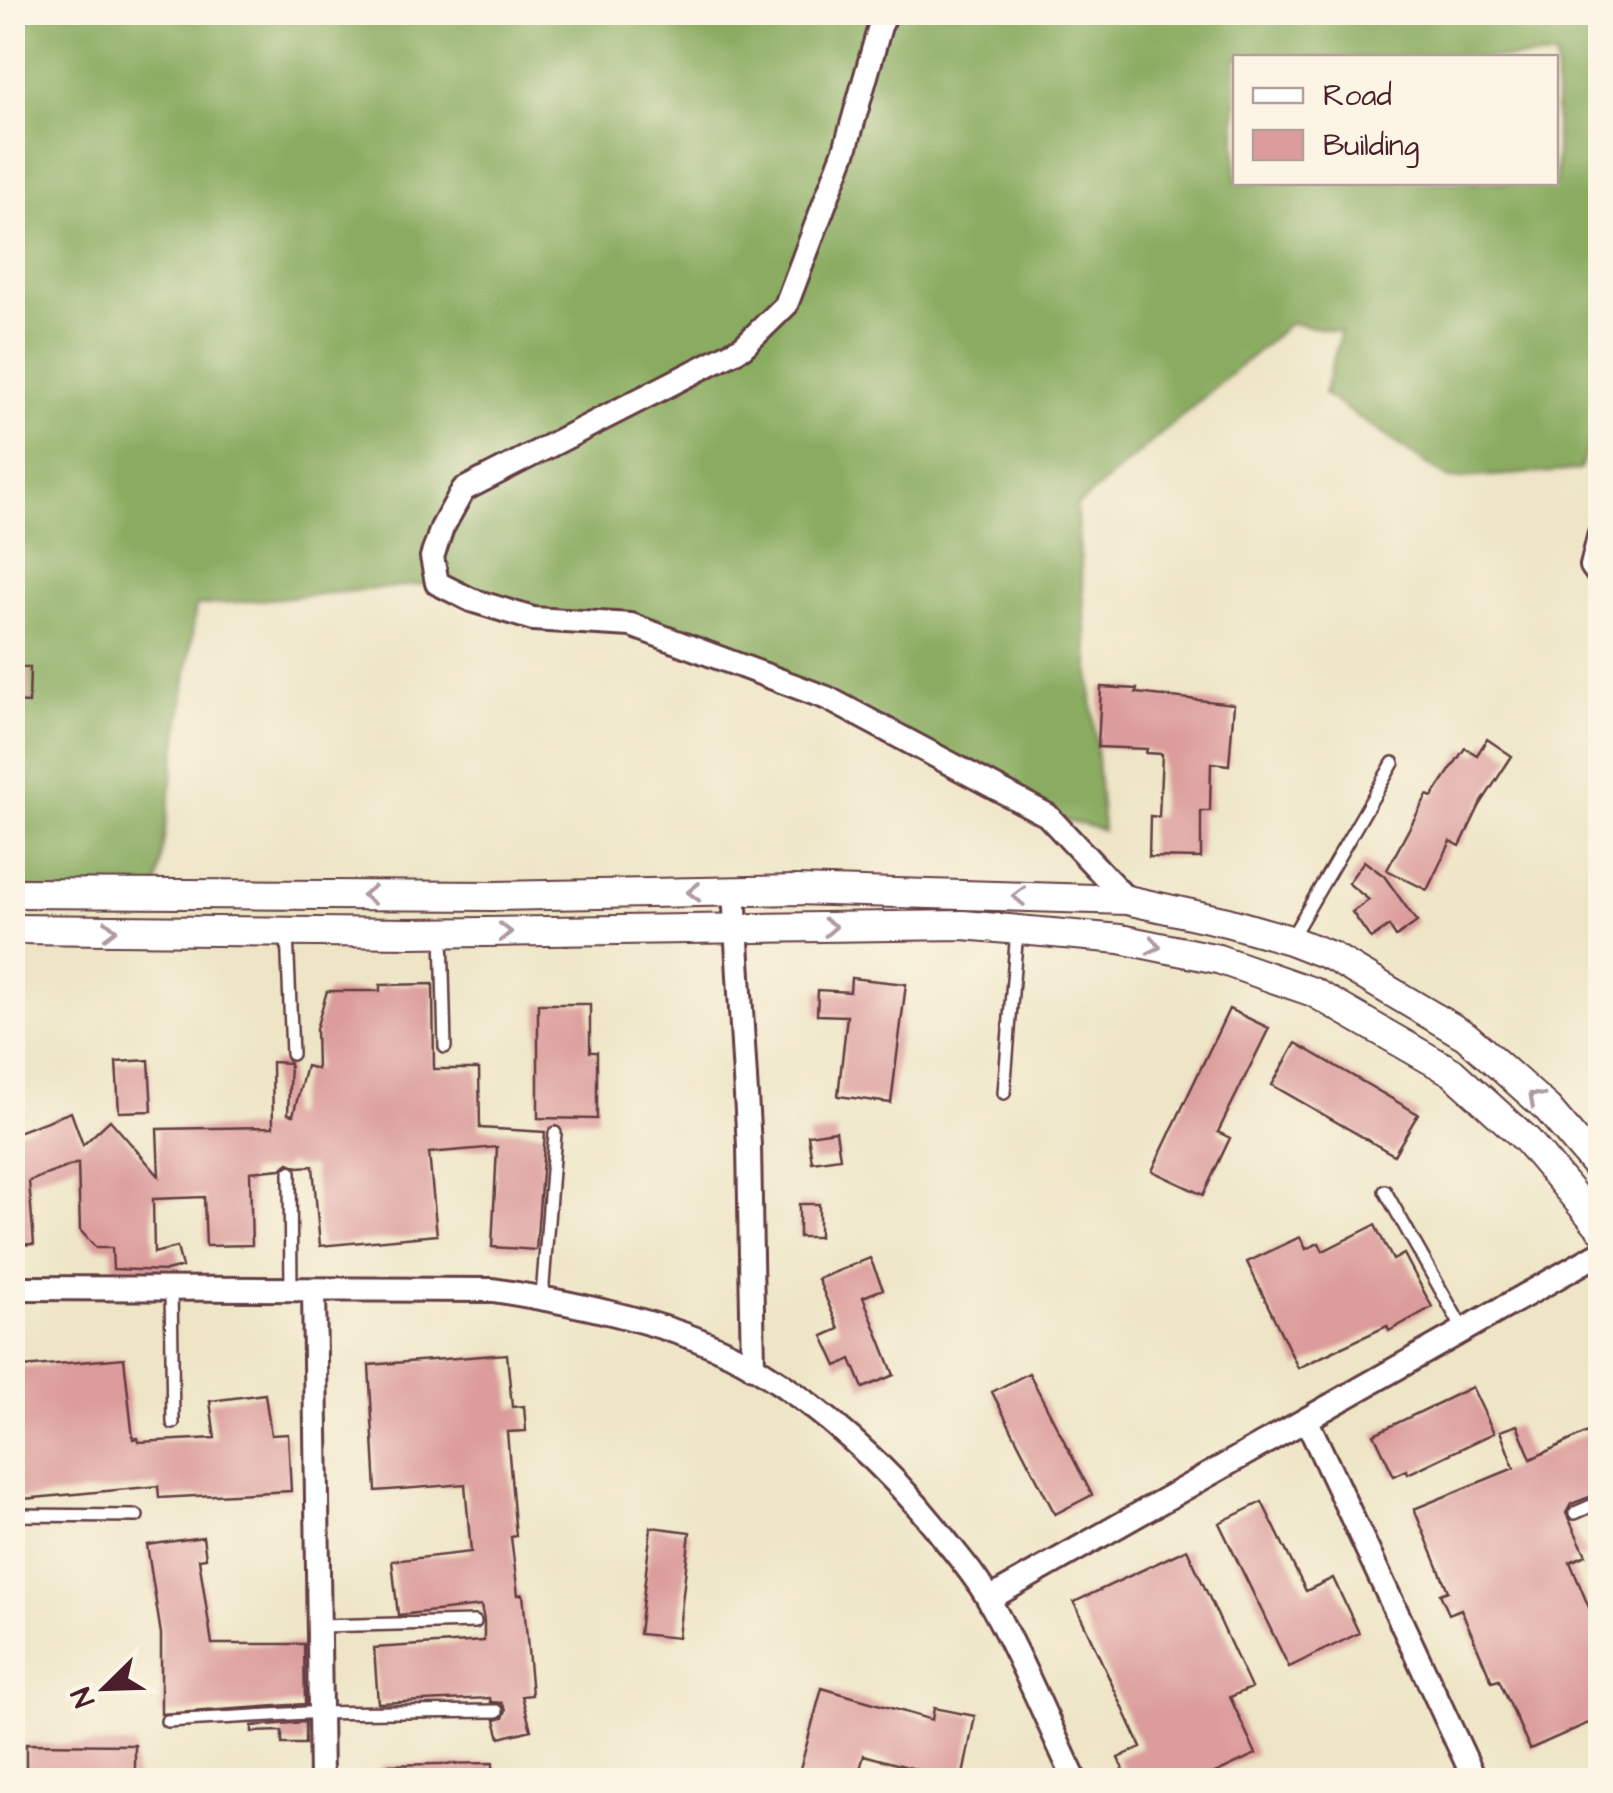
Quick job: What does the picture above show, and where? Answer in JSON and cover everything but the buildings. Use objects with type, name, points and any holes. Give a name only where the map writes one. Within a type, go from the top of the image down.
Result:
[{"type":"street","points":[[888,12],[880,26],[845,150],[786,304],[742,347],[463,490],[442,528],[432,557],[437,582],[471,600],[533,618],[631,626],[827,698],[1047,815],[1128,900]]},
{"type":"street","points":[[1600,533],[1592,566],[1600,577]]},
{"type":"street","points":[[12,894],[515,896],[880,890],[1128,900],[1290,940],[1331,956],[1466,1036],[1548,1109],[1600,1170]]},
{"type":"street","points":[[734,892],[749,1146],[754,1366]]},
{"type":"street","points":[[12,929],[442,932],[883,924],[964,925],[1120,939],[1218,959],[1313,992],[1452,1072],[1528,1140],[1600,1227]]},
{"type":"street","points":[[989,1599],[1600,1254]]},
{"type":"street","points":[[12,1288],[493,1290],[632,1318],[754,1366],[848,1436],[906,1492],[989,1599],[1075,1780]]},
{"type":"street","points":[[303,1290],[319,1626],[321,1780]]},
{"type":"street","points":[[1308,1421],[1475,1780]]},
{"type":"lane","points":[[1290,940],[1393,763]]},
{"type":"lane","points":[[1004,1094],[1017,930]]},
{"type":"lane","points":[[287,932],[292,1054]]},
{"type":"lane","points":[[442,932],[445,1048]]},
{"type":"lane","points":[[542,1298],[555,1133]]},
{"type":"lane","points":[[290,1172],[303,1290]]},
{"type":"lane","points":[[1385,1191],[1464,1331]]},
{"type":"lane","points":[[171,1290],[173,1423]]},
{"type":"lane","points":[[1575,1513],[1600,1502]]},
{"type":"lane","points":[[12,1515],[137,1516]]},
{"type":"lane","points":[[319,1626],[475,1622]]},
{"type":"lane","points":[[167,1721],[497,1710]]},
{"type":"green space","points":[[13,13],[1600,13],[1600,404],[1580,470],[1449,479],[1324,394],[1341,332],[1290,323],[1076,507],[1103,830],[1047,815],[827,698],[631,626],[533,619],[437,583],[196,606],[156,896],[13,893]]}]
